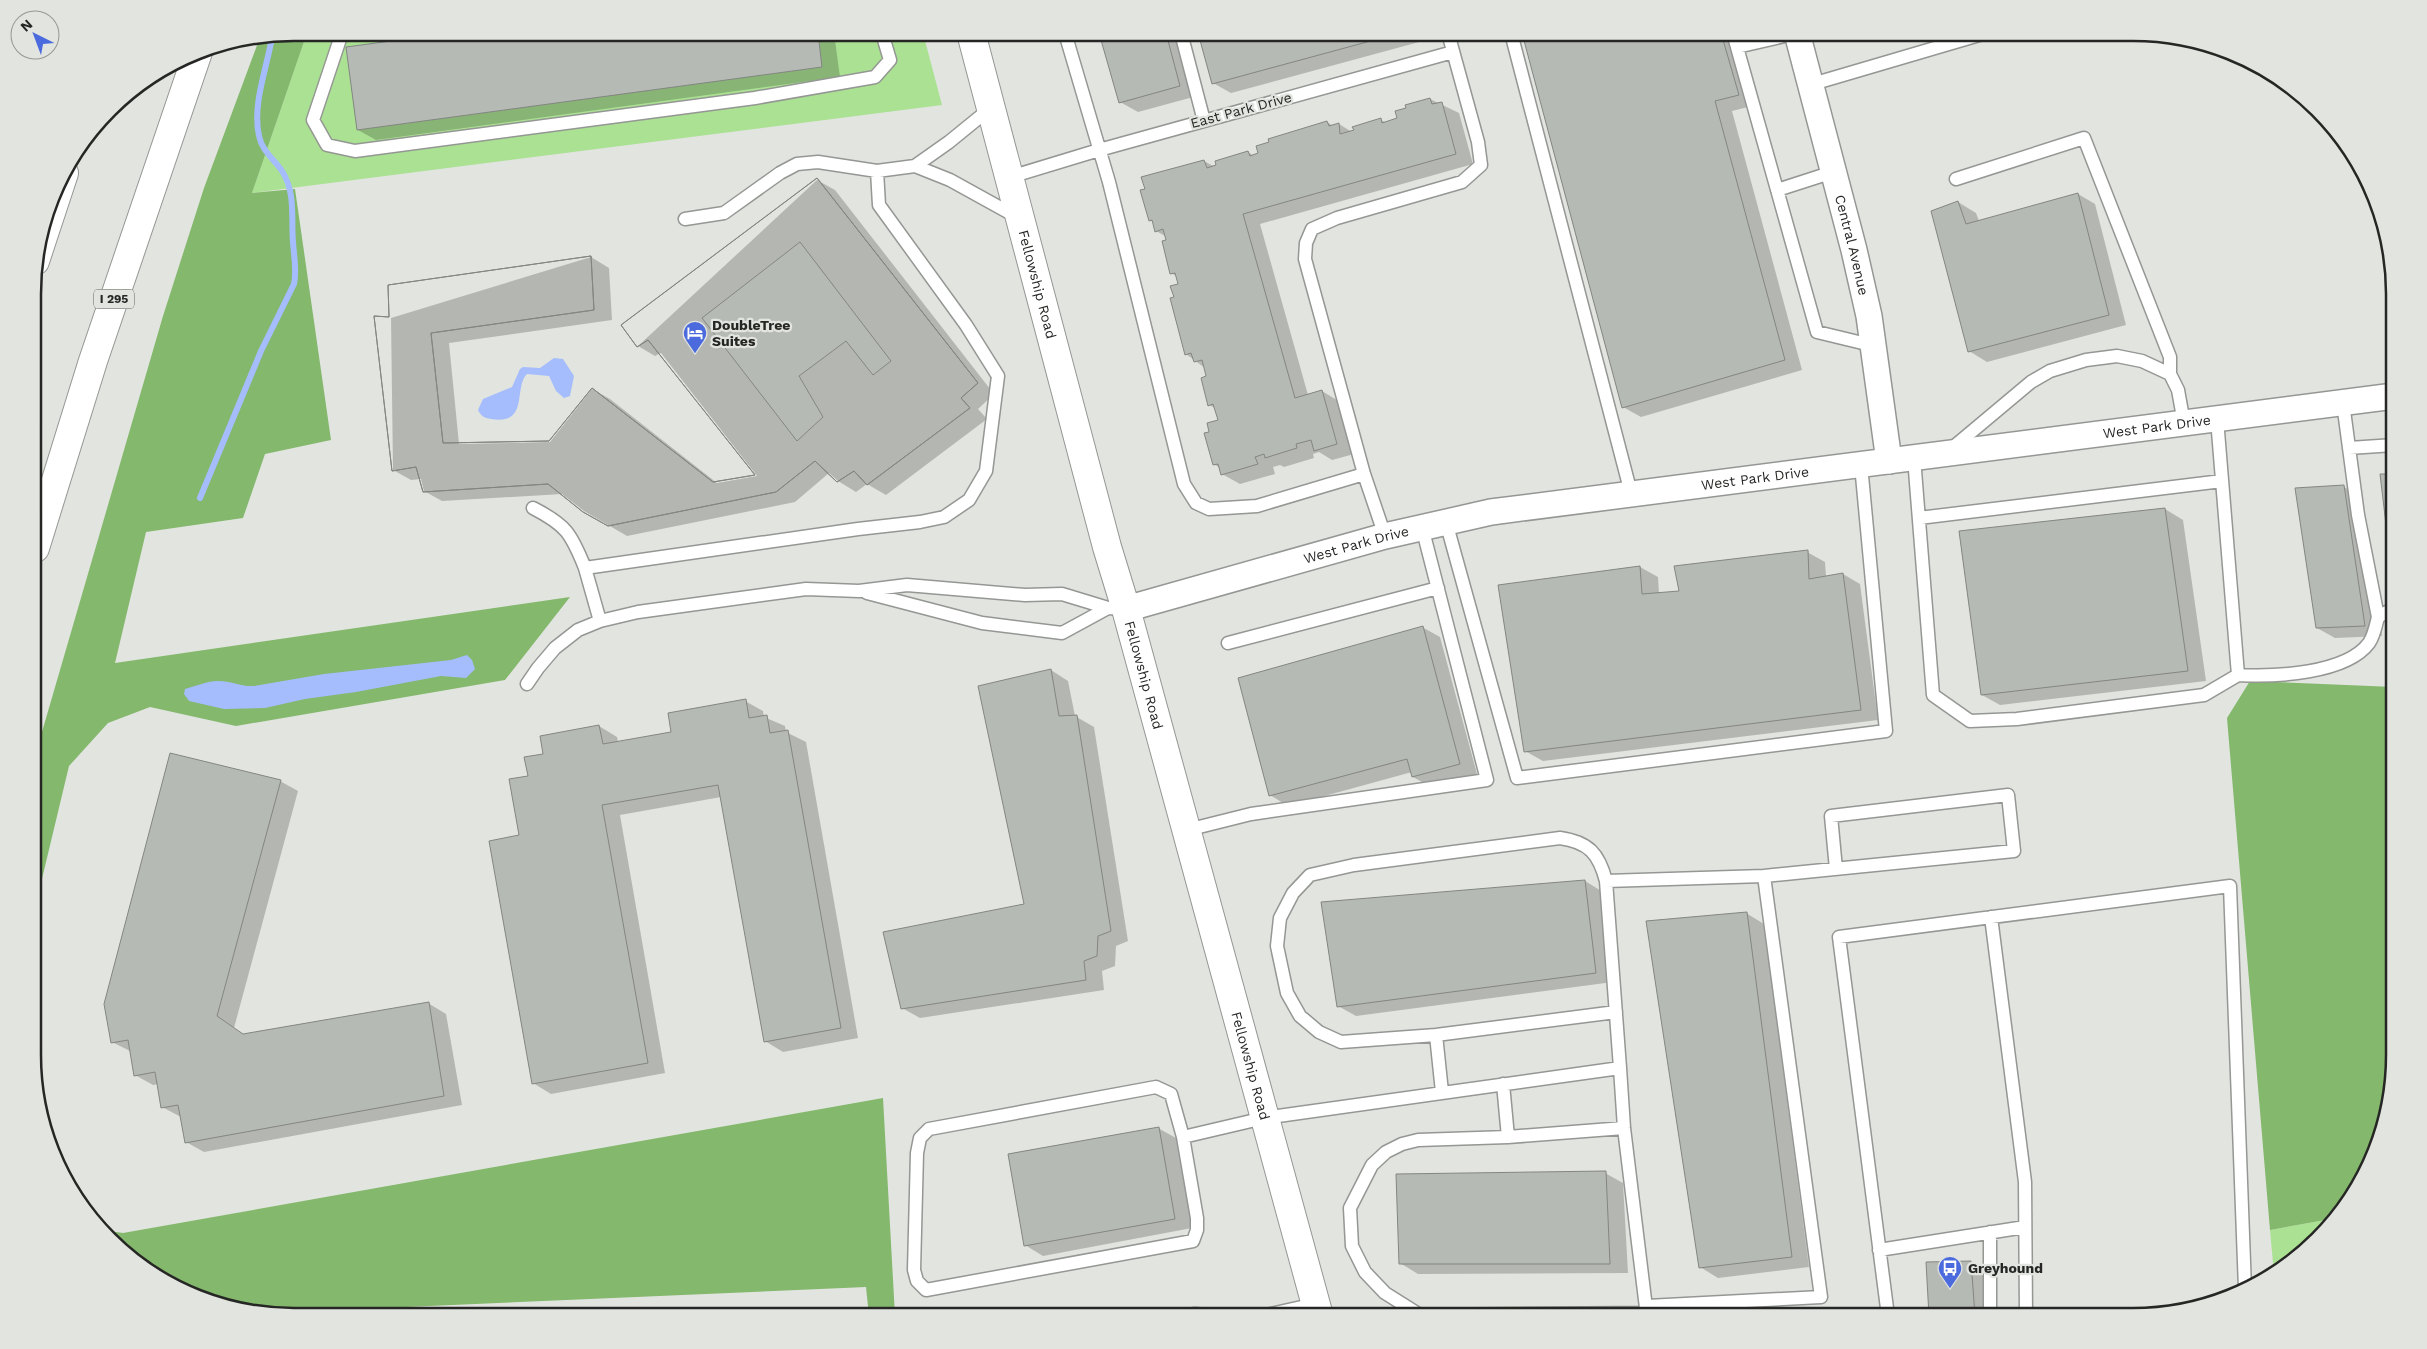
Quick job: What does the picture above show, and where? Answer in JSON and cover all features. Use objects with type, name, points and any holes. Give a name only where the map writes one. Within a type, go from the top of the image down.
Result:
[{"type":"main road","name":"Fellowship Road","points":[[974,41],[1107,547],[1117,608],[1187,830],[1316,1308]]},
{"type":"main road","name":"I 295","points":[[41,529],[93,360],[194,62]]},
{"type":"street","name":"Central Avenue","points":[[1799,41],[1854,250],[1875,346],[1888,462]]},
{"type":"street","name":"West Park Drive","points":[[1117,608],[1385,536],[1491,512],[2386,397]]},
{"type":"lane","points":[[339,41],[313,120],[328,145],[355,151],[755,98],[875,77],[890,60],[885,41]]},
{"type":"lane","points":[[1068,41],[1099,150],[1184,484],[1196,503],[1209,509],[1257,506],[1364,474]]},
{"type":"lane","points":[[1183,41],[1204,121]]},
{"type":"lane","points":[[1385,536],[1364,474],[1305,259],[1306,243],[1312,228],[1337,218],[1462,182],[1481,166],[1478,142],[1450,41]]},
{"type":"lane","points":[[1513,41],[1631,493]]},
{"type":"lane","points":[[1735,41],[1817,332],[1875,346]]},
{"type":"lane","points":[[1737,47],[1763,41]]},
{"type":"lane","points":[[1809,85],[1956,41]]},
{"type":"lane","name":"East Park Drive","points":[[1010,177],[1099,150],[1453,52]]},
{"type":"lane","points":[[685,219],[724,213],[780,173],[797,164],[818,162],[877,171],[916,166],[992,107]]},
{"type":"lane","points":[[1956,179],[2084,138],[2170,357],[2170,374],[2178,390],[2184,423]]},
{"type":"lane","points":[[916,166],[958,184],[1021,219]]},
{"type":"lane","points":[[585,568],[920,522],[944,516],[969,500],[986,471],[998,376],[972,333],[878,205],[877,171]]},
{"type":"lane","points":[[1777,190],[1833,172]]},
{"type":"lane","points":[[1945,454],[2031,382],[2050,371],[2086,360],[2117,356],[2142,361],[2170,374]]},
{"type":"lane","points":[[1914,458],[1933,695],[1970,721],[2017,719],[2204,695],[2238,675],[2264,677],[2314,671],[2355,656],[2370,642],[2378,617],[2358,515],[2343,403]]},
{"type":"lane","points":[[2217,419],[2238,675]]},
{"type":"lane","points":[[2349,448],[2386,446]]},
{"type":"lane","points":[[1434,525],[1517,778],[1886,731],[1861,465]]},
{"type":"lane","points":[[1919,518],[2222,481]]},
{"type":"lane","points":[[533,508],[557,520],[578,551],[585,568],[600,621]]},
{"type":"lane","points":[[1187,830],[1251,814],[1487,780],[1438,588],[1434,525]]},
{"type":"lane","points":[[528,684],[538,668],[555,648],[578,630],[600,621],[638,612],[806,589],[859,591],[908,585],[1025,595],[1062,594],[1117,608]]},
{"type":"lane","points":[[1228,643],[1438,588]]},
{"type":"lane","points":[[859,591],[972,622],[1062,633],[1117,608]]},
{"type":"lane","points":[[2378,617],[2386,612]]},
{"type":"lane","points":[[1606,881],[1764,876],[1836,869],[2014,851],[2008,795],[1831,816],[1836,869]]},
{"type":"lane","points":[[1616,1012],[1436,1035],[1341,1042],[1319,1032],[1300,1016],[1287,993],[1278,946],[1280,918],[1293,892],[1310,875],[1354,865],[1560,838],[1575,840],[1590,849],[1601,863],[1606,881],[1616,1012],[1624,1128],[1646,1308]]},
{"type":"lane","points":[[1693,1308],[1821,1297],[1764,876]]},
{"type":"lane","points":[[1887,1308],[1839,938],[2230,886],[2245,1282]]},
{"type":"lane","points":[[1991,917],[2025,1182],[2026,1308]]},
{"type":"lane","points":[[1436,1035],[1442,1092]]},
{"type":"lane","points":[[1183,1137],[1264,1118],[1620,1068]]},
{"type":"lane","points":[[1502,1084],[1508,1137]]},
{"type":"lane","points":[[1156,1087],[1170,1094],[1183,1137],[1197,1218],[1198,1230],[1193,1241],[926,1290],[917,1281],[914,1270],[917,1153],[920,1138],[929,1129],[1156,1087]]},
{"type":"lane","points":[[1409,1308],[1385,1293],[1364,1272],[1352,1246],[1350,1208],[1372,1165],[1386,1152],[1402,1144],[1418,1140],[1508,1137],[1624,1128]]},
{"type":"lane","points":[[1880,1250],[2025,1227]]},
{"type":"lane","points":[[1990,1232],[1990,1308]]},
{"type":"green space","points":[[304,41],[925,41],[942,105],[252,193]]},
{"type":"green space","points":[[304,41],[252,193],[295,189],[331,440],[265,454],[243,518],[146,532],[115,663],[570,597],[505,680],[236,726],[150,707],[108,723],[69,766],[41,883],[41,735],[163,316],[204,188],[258,44]]},
{"type":"green space","points":[[2250,681],[2386,687],[2386,1054],[2381,1104],[2372,1136],[2360,1166],[2343,1195],[2324,1220],[2270,1230],[2227,718]]},
{"type":"green space","points":[[883,1098],[895,1308],[868,1308],[866,1287],[383,1308],[261,1306],[229,1299],[183,1282],[140,1255],[113,1232],[123,1233]]},
{"type":"green space","points":[[2324,1220],[2312,1234],[2273,1265],[2270,1230]]},
{"type":"water","points":[[554,358],[563,359],[574,376],[570,396],[564,398],[556,391],[549,376],[527,374],[523,380],[516,411],[511,416],[503,419],[491,419],[480,414],[478,410],[483,399],[512,387],[520,369],[523,367],[540,368]]},
{"type":"water","points":[[467,655],[472,660],[475,669],[466,678],[441,676],[356,692],[305,699],[265,708],[224,709],[189,701],[184,694],[185,689],[214,681],[254,686],[324,674],[451,660]]},
{"type":"building","points":[[391,41],[819,41],[822,67],[357,130],[346,47]]},
{"type":"building","points":[[1101,41],[1168,41],[1180,86],[1119,103]]},
{"type":"building","points":[[1200,41],[1371,41],[1212,84]]},
{"type":"building","points":[[1524,41],[1723,41],[1739,95],[1715,101],[1785,360],[1622,408]]},
{"type":"building","points":[[1430,98],[1432,104],[1442,102],[1456,154],[1243,214],[1295,398],[1322,390],[1337,444],[1314,451],[1311,440],[1296,444],[1297,448],[1265,458],[1264,454],[1255,457],[1258,464],[1221,475],[1218,464],[1213,465],[1204,433],[1209,432],[1207,423],[1218,420],[1213,404],[1208,406],[1201,378],[1206,376],[1202,360],[1194,362],[1191,353],[1185,355],[1170,298],[1174,297],[1170,286],[1178,284],[1175,273],[1170,274],[1162,241],[1166,240],[1163,229],[1155,232],[1152,220],[1149,221],[1140,190],[1145,189],[1141,177],[1204,160],[1207,168],[1216,165],[1215,161],[1248,151],[1250,156],[1258,153],[1256,146],[1269,142],[1268,139],[1327,121],[1329,126],[1339,123],[1340,134],[1354,130],[1352,127],[1381,118],[1382,123],[1397,118],[1395,111],[1406,108],[1405,105]]},
{"type":"building","name":"DoubleTree Suites","points":[[817,178],[978,383],[961,398],[970,408],[867,485],[854,471],[837,482],[815,461],[776,492],[608,526],[583,512],[548,484],[423,492],[416,467],[392,471],[374,316],[389,317],[388,285],[591,256],[594,310],[431,333],[443,443],[549,441],[592,388],[713,482],[755,475],[648,340],[637,347],[621,325]],"holes":[[[800,242],[891,361],[873,375],[846,341],[799,376],[823,417],[797,441],[702,318]]]},
{"type":"building","name":"DoubleTree Suites","points":[[817,178],[978,383],[961,398],[970,408],[867,485],[854,471],[837,482],[815,461],[776,492],[608,526],[583,512],[548,484],[423,492],[416,467],[392,471],[374,316],[389,317],[388,285],[591,256],[594,310],[431,333],[443,443],[549,441],[592,388],[713,482],[755,475],[648,340],[637,347],[621,325]]},
{"type":"building","points":[[2078,193],[2109,315],[1968,352],[1931,211],[1958,201],[1966,224]]},
{"type":"building","points":[[2380,474],[2386,474],[2386,524]]},
{"type":"building","points":[[2344,485],[2365,626],[2316,628],[2295,488]]},
{"type":"building","points":[[2165,508],[2188,671],[1981,695],[1959,531]]},
{"type":"building","points":[[1808,550],[1809,579],[1843,573],[1861,710],[1524,752],[1498,585],[1640,566],[1642,594],[1679,591],[1674,566]]},
{"type":"building","points":[[1423,626],[1460,764],[1412,777],[1407,759],[1269,796],[1238,678]]},
{"type":"building","points":[[1051,669],[1059,716],[1077,715],[1111,931],[1098,936],[1097,956],[1084,961],[1086,980],[901,1009],[883,932],[1024,904],[978,686]]},
{"type":"building","points":[[746,699],[749,718],[767,715],[770,733],[788,730],[841,1028],[764,1042],[718,785],[602,805],[648,1063],[532,1084],[489,841],[519,835],[509,779],[528,776],[524,757],[543,754],[540,736],[599,725],[603,744],[671,732],[668,713]]},
{"type":"building","points":[[170,753],[281,780],[217,1016],[243,1034],[429,1002],[444,1096],[185,1143],[178,1105],[161,1108],[155,1072],[134,1076],[128,1040],[111,1043],[104,1004]]},
{"type":"building","points":[[1585,880],[1596,973],[1337,1007],[1321,902]]},
{"type":"building","points":[[1747,912],[1792,1257],[1699,1268],[1646,921]]},
{"type":"building","points":[[1159,1127],[1175,1219],[1024,1246],[1008,1154]]},
{"type":"building","points":[[1606,1171],[1610,1264],[1399,1264],[1396,1174]]},
{"type":"building","name":"Greyhound","points":[[1971,1261],[1974,1308],[1929,1308],[1926,1262]]},
{"type":"waterway","points":[[200,498],[261,351],[295,279],[292,206],[289,188],[282,171],[263,146],[257,124],[261,86],[271,42]]},
{"type":"place","name":"DoubleTree Suites","points":[[695,354]]},
{"type":"place","name":"Greyhound","points":[[1950,1289]]}]
